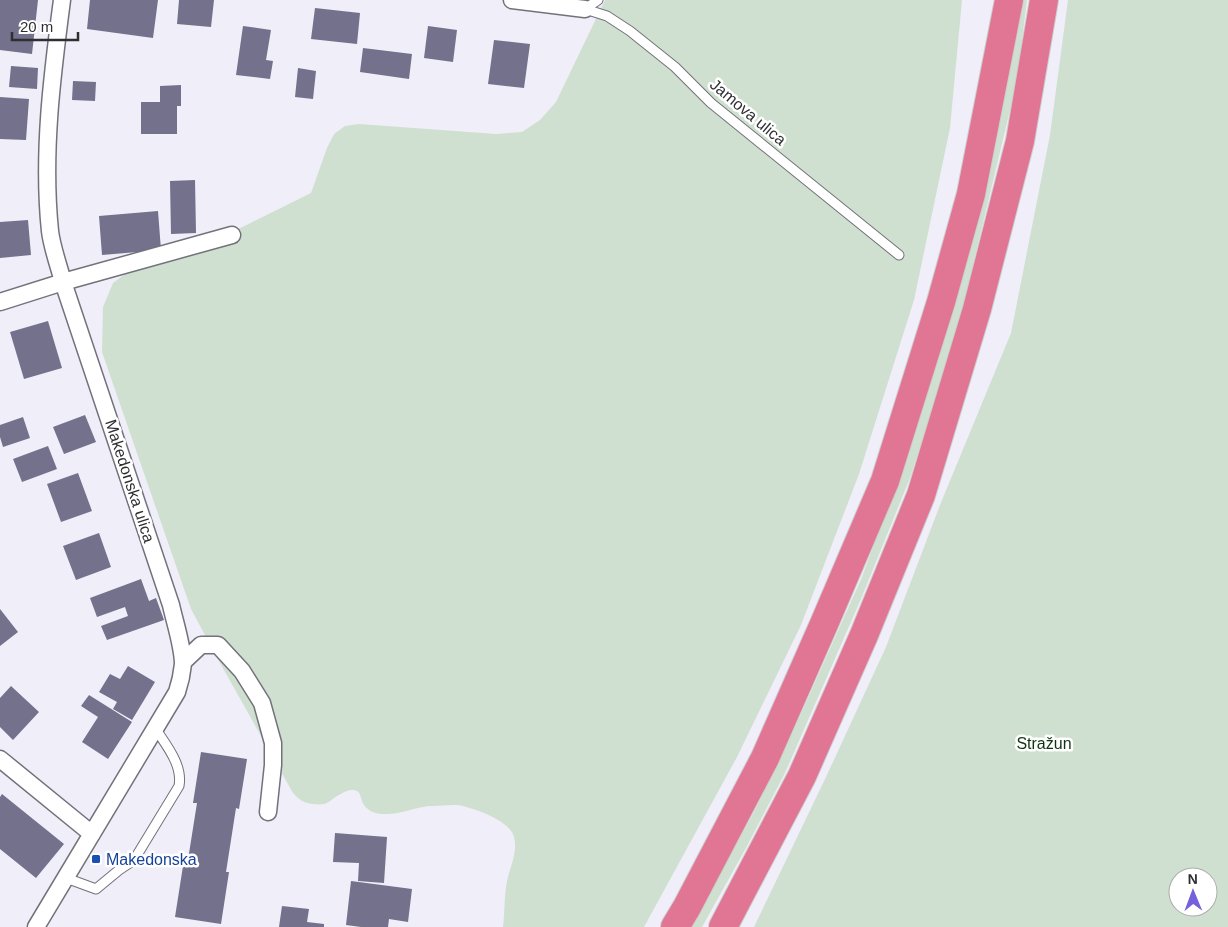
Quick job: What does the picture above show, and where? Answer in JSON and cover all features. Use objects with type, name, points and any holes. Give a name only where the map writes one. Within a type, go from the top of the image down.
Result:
[{"type":"highway","points":[[675,927],[765,758],[885,481],[941,302],[971,194],[1009,0]]},
{"type":"highway","points":[[723,927],[802,776],[864,635],[921,495],[977,310],[1020,141],[1044,0]]},
{"type":"street","name":"Makedonska ulica","points":[[40,926],[66,878],[177,692],[183,662],[171,605],[63,282],[50,233],[47,192],[48,131],[53,66],[62,0]]},
{"type":"street","points":[[512,0],[592,4]]},
{"type":"street","points":[[0,302],[63,282],[232,235]]},
{"type":"street","points":[[183,662],[201,645],[218,645],[242,671],[262,703],[273,743],[273,765],[268,812]]},
{"type":"street","points":[[0,759],[92,834]]},
{"type":"lane","name":"Jamova ulica","points":[[592,4],[675,67],[711,103],[899,255]]},
{"type":"lane","points":[[66,878],[96,889],[134,860],[144,844],[178,786],[180,779],[177,764],[156,728]]},
{"type":"green space","points":[[605,0],[962,0],[950,128],[914,300],[859,474],[801,625],[737,757],[644,927],[503,927],[506,887],[515,843],[511,831],[500,821],[477,810],[456,805],[427,806],[397,813],[379,814],[366,807],[359,793],[355,790],[346,791],[324,804],[304,802],[293,793],[191,609],[102,352],[103,307],[113,283],[132,269],[180,258],[311,193],[334,134],[345,126],[359,124],[496,134],[522,132],[540,120],[556,102]]},
{"type":"green space","points":[[1018,0],[1027,0],[1017,81],[955,340],[910,478],[861,599],[785,773],[702,927],[691,927],[754,812],[800,716],[862,577],[918,422],[951,318],[970,238]]},
{"type":"green space","name":"Stražun","points":[[1068,0],[1228,0],[1228,927],[754,927],[886,647],[940,505],[1011,333],[1050,135]]},
{"type":"building","points":[[0,0],[38,0],[32,54],[0,50]]},
{"type":"building","points":[[90,0],[158,0],[153,38],[87,29]]},
{"type":"building","points":[[179,0],[214,0],[211,27],[177,24]]},
{"type":"building","points":[[315,8],[360,13],[357,44],[311,39]]},
{"type":"building","points":[[243,26],[271,30],[266,60],[273,61],[270,79],[236,75]]},
{"type":"building","points":[[428,26],[457,30],[453,62],[424,58]]},
{"type":"building","points":[[494,40],[530,44],[524,88],[488,84]]},
{"type":"building","points":[[363,48],[412,54],[409,79],[360,72]]},
{"type":"building","points":[[11,66],[38,68],[37,89],[9,87]]},
{"type":"building","points":[[298,68],[316,71],[313,99],[295,97]]},
{"type":"building","points":[[73,81],[96,82],[95,101],[72,100]]},
{"type":"building","points":[[181,85],[181,106],[177,106],[177,134],[141,134],[141,102],[160,102],[160,86]]},
{"type":"building","points":[[0,97],[29,99],[26,140],[0,139]]},
{"type":"building","points":[[195,180],[196,233],[171,234],[170,181]]},
{"type":"building","points":[[158,211],[161,250],[102,255],[99,216]]},
{"type":"building","points":[[28,220],[31,255],[0,258],[0,222]]},
{"type":"building","points":[[48,321],[62,368],[24,379],[10,332]]},
{"type":"building","points":[[85,415],[96,442],[64,454],[53,427]]},
{"type":"building","points":[[23,417],[30,438],[3,447],[0,437],[0,425]]},
{"type":"building","points":[[48,446],[57,469],[22,482],[13,459]]},
{"type":"building","points":[[78,473],[92,511],[61,522],[47,484]]},
{"type":"building","points":[[99,533],[111,567],[76,580],[63,546]]},
{"type":"building","points":[[141,579],[149,601],[156,598],[164,620],[107,640],[101,626],[128,616],[125,607],[97,617],[90,598]]},
{"type":"building","points":[[0,609],[18,632],[0,646]]},
{"type":"building","points":[[128,666],[155,682],[132,720],[113,709],[117,702],[99,692],[110,674],[120,679]]},
{"type":"building","points":[[11,686],[39,712],[13,740],[0,727],[0,698]]},
{"type":"building","points":[[89,695],[132,722],[108,759],[82,742],[98,717],[81,706]]},
{"type":"building","points":[[201,752],[247,759],[239,809],[236,808],[226,872],[229,872],[221,924],[175,917],[183,866],[187,866],[197,803],[193,803]]},
{"type":"building","points":[[2,794],[64,844],[36,878],[0,849],[0,797]]},
{"type":"building","points":[[335,833],[387,837],[384,883],[358,881],[359,863],[333,862]]},
{"type":"building","points":[[351,881],[412,889],[408,922],[389,919],[388,927],[346,925]]},
{"type":"building","points":[[282,906],[309,909],[307,922],[324,924],[324,927],[279,927]]},
{"type":"place","name":"Makedonska","points":[[96,859]]}]
